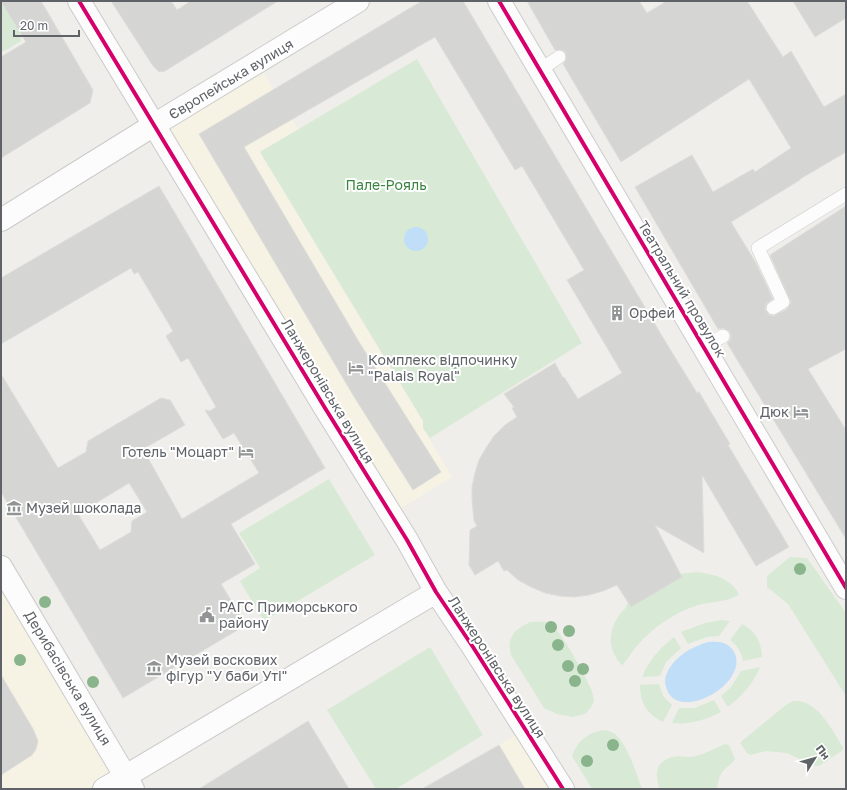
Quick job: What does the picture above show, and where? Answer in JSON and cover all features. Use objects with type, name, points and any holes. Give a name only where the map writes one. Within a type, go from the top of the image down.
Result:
[{"type":"street","name":"Ланжеронівська вулиця","points":[[79,1],[351,451],[407,540],[436,592],[477,653],[563,789]]},
{"type":"street","name":"Європейська вулиця","points":[[1,220],[358,1]]},
{"type":"street","name":"Театральний провулок","points":[[499,1],[846,588]]},
{"type":"street","name":"Дерибасівська вулиця","points":[[1,567],[130,782]]},
{"type":"street","points":[[104,789],[130,782],[436,592]]},
{"type":"lane","points":[[540,70],[559,57]]},
{"type":"lane","points":[[773,308],[783,302],[758,248],[846,194]]},
{"type":"lane","points":[[704,347],[723,336]]},
{"type":"shaded area","points":[[258,64],[298,129],[260,152],[423,421],[423,428],[452,477],[395,512],[159,126]]},
{"type":"shaded area","points":[[1,569],[121,774],[95,789],[1,789]]},
{"type":"shaded area","points":[[524,731],[560,789],[428,789],[499,745]]},
{"type":"green space","points":[[1,2],[3,2],[19,23],[21,41],[1,52]]},
{"type":"green space","name":"Пале-Рояль","points":[[417,59],[582,343],[430,438],[423,428],[423,421],[260,152]]},
{"type":"green space","points":[[329,479],[375,555],[264,621],[240,581],[260,568],[239,533]]},
{"type":"green space","points":[[790,557],[807,558],[846,613],[846,696],[788,604],[767,587],[767,576]]},
{"type":"green space","points":[[697,572],[721,578],[731,584],[739,594],[730,599],[698,605],[672,616],[643,639],[623,665],[621,664],[616,658],[611,646],[611,633],[616,620],[627,604],[677,574]]},
{"type":"green space","points":[[722,620],[730,621],[719,636],[707,637],[688,644],[681,632],[705,623]]},
{"type":"green space","points":[[530,622],[544,622],[551,624],[562,637],[576,660],[589,683],[594,699],[590,709],[585,714],[572,717],[557,714],[544,708],[511,655],[510,643],[513,634]]},
{"type":"green space","points":[[742,624],[754,633],[761,647],[762,657],[743,661],[739,649],[730,640]]},
{"type":"green space","points":[[674,637],[681,648],[666,662],[660,676],[642,677],[655,655]]},
{"type":"green space","points":[[430,647],[483,735],[396,789],[376,789],[327,710]]},
{"type":"green space","points":[[760,667],[747,689],[728,707],[721,696],[731,687],[741,671]]},
{"type":"green space","points":[[659,684],[663,696],[672,705],[663,722],[649,712],[643,703],[640,691],[640,685]]},
{"type":"green space","points":[[714,700],[721,712],[697,721],[672,723],[679,708],[695,708]]},
{"type":"green space","points":[[793,701],[810,705],[817,710],[823,716],[843,747],[843,750],[819,766],[814,766],[787,753],[766,751],[750,755],[740,743],[786,705]]},
{"type":"green space","points":[[606,730],[615,734],[624,745],[642,789],[592,789],[572,756],[577,745],[585,737],[594,732]]},
{"type":"green space","points":[[725,744],[729,745],[735,759],[722,773],[717,789],[660,789],[657,771],[658,767],[665,760],[678,756],[694,757]]},
{"type":"water","points":[[416,227],[421,228],[427,234],[427,244],[421,250],[416,251],[411,250],[405,244],[404,239],[405,234],[411,228]]},
{"type":"water","points":[[708,642],[723,643],[732,649],[736,664],[732,676],[723,687],[696,701],[683,702],[672,698],[665,684],[670,668],[685,652]]},
{"type":"building","points":[[1,1],[41,1],[93,90],[90,103],[1,158],[1,57],[26,42]]},
{"type":"building","points":[[111,1],[171,1],[177,10],[191,1],[278,1],[165,71],[159,72],[153,66]]},
{"type":"building","points":[[422,1],[463,1],[668,346],[697,393],[699,392],[730,444],[728,445],[789,547],[756,566],[702,475],[704,553],[655,525],[682,577],[631,607],[617,585],[589,595],[574,597],[545,593],[518,580],[507,570],[504,571],[498,561],[475,575],[469,565],[470,530],[477,526],[474,521],[472,487],[479,460],[486,448],[494,436],[505,425],[517,417],[512,408],[514,407],[504,394],[555,363],[563,378],[564,377],[578,399],[622,373],[567,280],[584,270],[522,166],[515,170],[435,37],[244,147],[359,342],[441,472],[413,490],[353,395],[199,134]]},
{"type":"building","points":[[527,1],[639,1],[647,13],[667,1],[747,1],[783,57],[791,51],[824,107],[846,94],[846,152],[731,222],[756,263],[773,299],[766,304],[765,309],[769,315],[774,316],[787,309],[791,302],[770,255],[846,206],[846,349],[808,369],[846,430],[846,539],[727,343],[730,340],[730,332],[723,328],[718,329],[635,187],[692,155],[713,192],[753,169],[755,172],[791,148],[749,79],[621,162],[563,64],[566,60],[566,53],[562,50],[555,50]]},
{"type":"building","points":[[793,1],[846,1],[846,18],[815,37]]},
{"type":"building","points":[[159,186],[325,468],[231,524],[255,564],[221,584],[246,625],[123,698],[1,492],[1,374],[58,468],[86,452],[88,441],[161,398],[170,400],[185,425],[143,449],[182,519],[259,473],[234,433],[223,439],[205,410],[210,411],[216,407],[188,358],[181,362],[166,336],[173,331],[138,272],[134,274],[131,268],[1,344],[1,278]],"holes":[[[129,483],[147,512],[132,521],[131,532],[100,550],[78,514]]]},
{"type":"building","points":[[1,675],[33,729],[38,741],[36,749],[32,755],[1,775]]},
{"type":"building","points":[[308,721],[349,789],[199,789]]},
{"type":"building","points":[[499,745],[525,789],[422,789]]},
{"type":"cycle path","points":[[79,1],[325,408],[407,540],[436,592],[473,647],[563,789]]},
{"type":"cycle path","points":[[499,1],[846,588]]},
{"type":"place","name":"Орфей","points":[[617,313]]},
{"type":"place","name":"Комплекс відпочинку \"Palais Royal\"","points":[[356,368]]},
{"type":"place","name":"Дюк","points":[[801,412]]},
{"type":"place","name":"Готель \"Моцарт\"","points":[[246,452]]},
{"type":"place","name":"Музей шоколада","points":[[14,508]]},
{"type":"place","name":"РАГС Приморського району","points":[[207,615]]},
{"type":"place","name":"Музей воскових фігур \"У баби Уті\"","points":[[154,668]]}]
